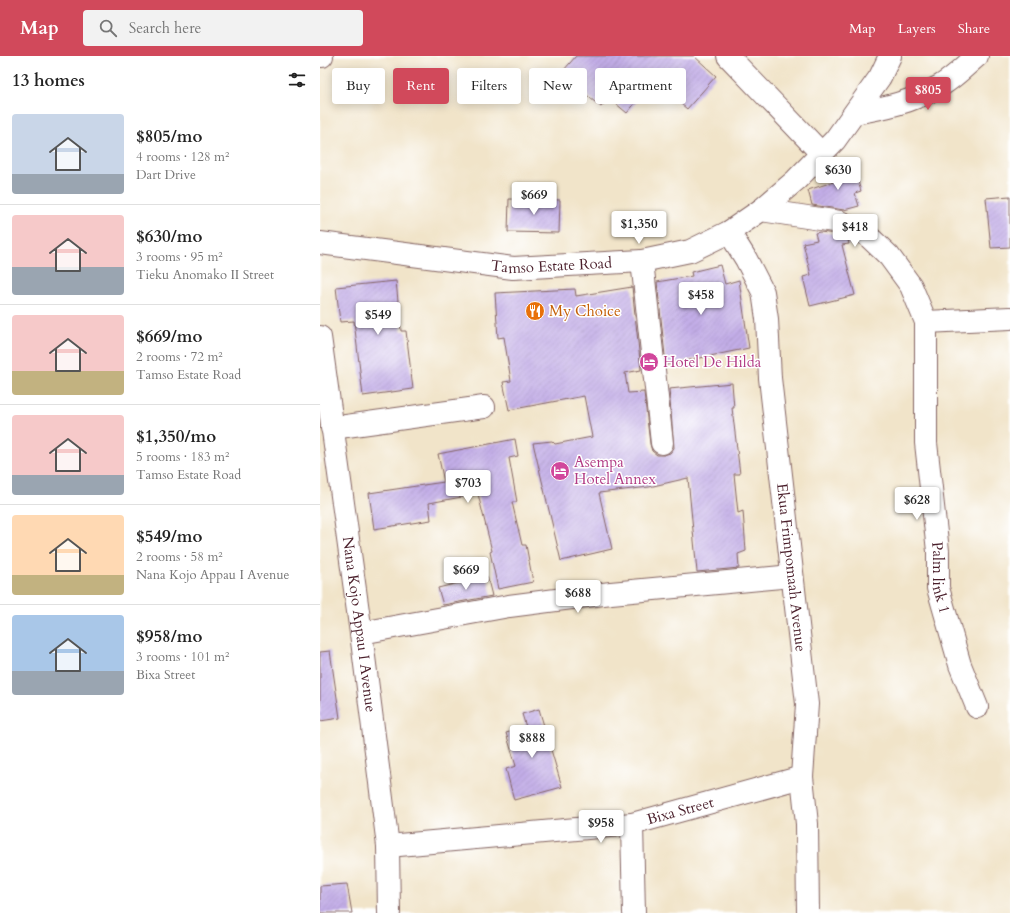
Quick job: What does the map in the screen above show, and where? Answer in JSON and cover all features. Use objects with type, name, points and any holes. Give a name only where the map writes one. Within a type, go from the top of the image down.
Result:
[{"type":"street","points":[[728,56],[822,154]]},
{"type":"street","name":"Tamso Estate Road","points":[[320,243],[513,268],[642,261],[690,251],[728,232],[761,210],[822,154],[855,113],[880,77],[890,56]]},
{"type":"street","points":[[855,113],[887,108],[915,99],[940,87],[977,56]]},
{"type":"street","points":[[761,210],[840,222],[867,235],[889,256],[911,286],[926,322],[1010,318]]},
{"type":"street","name":"Ekua Frimpomaah Avenue","points":[[728,232],[746,259],[763,292],[767,319],[770,386],[807,704],[802,777],[807,824],[808,913]]},
{"type":"street","points":[[642,261],[662,443]]},
{"type":"street","name":"Palm link 1","points":[[926,322],[926,443],[938,551],[938,588],[960,665],[977,707]]},
{"type":"street","name":"Nana Kojo Appau I Avenue","points":[[320,337],[361,633],[388,846],[389,913]]},
{"type":"street","points":[[332,428],[484,407]]},
{"type":"street","points":[[361,633],[509,606],[611,593],[792,576]]},
{"type":"street","name":"Bixa Street","points":[[388,846],[632,824],[802,777]]},
{"type":"street","points":[[632,824],[634,913]]},
{"type":"building","points":[[576,56],[694,56],[716,76],[687,109],[681,104],[686,104],[686,68],[595,68],[595,102],[587,95],[587,68],[566,68]]},
{"type":"building","points":[[616,104],[635,104],[627,113]]},
{"type":"building","points":[[853,166],[861,191],[855,193],[859,206],[844,210],[812,205],[808,190],[836,181],[833,172]]},
{"type":"building","points":[[1010,196],[1010,247],[991,248],[986,198]]},
{"type":"building","points":[[509,199],[560,200],[559,233],[508,232]]},
{"type":"building","points":[[820,232],[836,234],[848,240],[849,244],[842,245],[855,295],[810,306],[803,277],[811,275],[803,243],[817,240],[815,233]]},
{"type":"building","points":[[720,265],[725,284],[739,280],[749,348],[666,365],[657,282],[692,276],[691,272]]},
{"type":"building","points":[[396,281],[401,331],[406,331],[413,389],[363,396],[354,321],[340,322],[336,287]]},
{"type":"building","points":[[632,287],[641,370],[625,373],[628,393],[644,392],[652,451],[657,455],[664,455],[670,453],[674,448],[669,389],[732,383],[734,408],[732,408],[740,474],[734,474],[738,513],[743,511],[746,551],[738,554],[739,568],[697,572],[688,478],[649,487],[599,493],[612,549],[561,561],[533,443],[552,441],[555,444],[592,437],[584,396],[509,410],[503,382],[511,381],[504,337],[498,338],[495,293],[575,289],[576,296]]},
{"type":"building","points":[[515,439],[518,456],[509,458],[517,502],[512,502],[522,545],[526,545],[533,582],[498,589],[490,552],[492,551],[478,494],[429,503],[431,520],[374,529],[369,493],[444,482],[438,454]]},
{"type":"building","points":[[487,576],[492,596],[443,605],[438,588]]},
{"type":"building","points":[[330,651],[340,718],[320,721],[320,652]]},
{"type":"building","points":[[539,709],[562,787],[514,800],[506,769],[516,766],[506,733],[526,727],[522,714]]},
{"type":"building","points":[[347,884],[352,913],[320,913],[320,886]]},
{"type":"place","name":"My Choice","points":[[535,311]]},
{"type":"place","name":"Hotel De Hilda","points":[[649,362]]},
{"type":"place","name":"Asempa Hotel Annex","points":[[560,471]]}]
